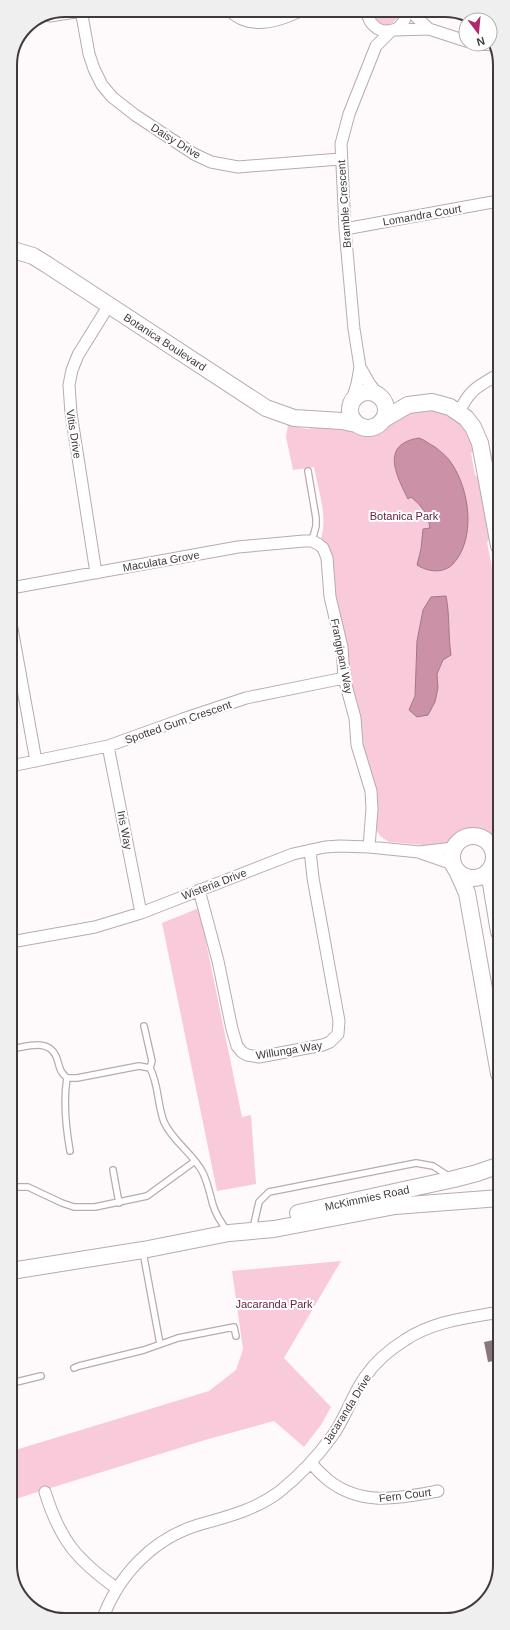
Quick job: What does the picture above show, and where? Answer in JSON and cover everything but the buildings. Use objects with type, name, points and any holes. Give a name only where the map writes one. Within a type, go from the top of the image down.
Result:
[{"type":"street","name":"Daisy Drive","points":[[82,17],[89,54],[102,85],[112,97],[135,115],[194,154],[211,162],[238,167],[340,159]]},
{"type":"street","points":[[236,17],[243,20],[260,23],[287,17]]},
{"type":"street","points":[[368,17],[376,46]]},
{"type":"street","points":[[369,17],[379,30],[429,28],[458,38]]},
{"type":"street","name":"Bramble Crescent","points":[[381,397],[369,384],[360,367],[354,329],[345,229],[340,144],[343,131],[376,46],[403,22],[404,17]]},
{"type":"street","points":[[417,17],[429,28]]},
{"type":"street","name":"Lomandra Court","points":[[345,229],[493,202]]},
{"type":"street","name":"Botanica Boulevard","points":[[17,251],[32,256],[266,408],[294,418],[326,419],[356,424]]},
{"type":"street","name":"Vitis Drive","points":[[96,573],[71,413],[69,385],[72,370],[78,355],[109,305]]},
{"type":"street","name":"Bramble Crescent","points":[[351,402],[357,384],[360,367]]},
{"type":"street","points":[[459,412],[465,398],[472,390],[493,378]]},
{"type":"street","points":[[326,419],[351,402],[361,393],[373,392],[381,397],[408,405]]},
{"type":"street","points":[[381,397],[386,409],[384,419]]},
{"type":"street","points":[[351,402],[350,416],[356,424],[366,428],[376,426],[384,419],[408,405],[432,402],[442,404],[459,412],[473,427],[477,435],[493,501]]},
{"type":"street","name":"Maculata Grove","points":[[17,587],[238,547],[304,540],[312,541]]},
{"type":"street","name":"Frangipani Way","points":[[312,541],[323,548],[327,558],[330,597],[342,647],[344,678],[355,718],[357,745],[369,783],[371,795],[369,847]]},
{"type":"street","points":[[17,656],[36,761]]},
{"type":"street","name":"Spotted Gum Crescent","points":[[17,765],[108,746],[246,698],[344,678]]},
{"type":"street","name":"Iris Way","points":[[108,746],[141,913]]},
{"type":"street","points":[[493,840],[475,836],[468,836],[462,839],[455,862],[467,893],[493,1006]]},
{"type":"street","name":"Wisteria Drive","points":[[17,941],[95,927],[141,913],[293,854],[310,850],[340,846],[369,847],[419,852],[455,862]]},
{"type":"street","name":"Willunga Way","points":[[199,890],[218,962],[232,1029],[238,1046],[242,1052],[247,1055],[259,1057],[323,1045],[335,1038],[338,1034],[339,1028],[313,878],[310,850]]},
{"type":"street","name":"Wisteria Drive","points":[[419,852],[455,862]]},
{"type":"street","points":[[455,862],[464,877],[478,878],[489,872],[493,864]]},
{"type":"street","points":[[489,872],[493,896]]},
{"type":"street","name":"McKimmies Road","points":[[232,1233],[254,1224],[477,1174],[493,1168]]},
{"type":"street","name":"McKimmies Road","points":[[17,1270],[143,1250],[232,1233],[274,1228],[395,1206],[493,1199]]},
{"type":"street","name":"Jacaranda Drive","points":[[105,1613],[116,1588],[129,1571],[138,1561],[163,1542],[182,1531],[219,1520],[258,1504],[293,1481],[333,1435],[365,1377],[377,1362],[390,1350],[406,1339],[434,1325],[493,1313]]},
{"type":"street","name":"Fern Court","points":[[310,1463],[329,1480],[356,1496],[373,1499],[389,1499],[438,1490]]},
{"type":"street","points":[[45,1492],[52,1516],[61,1534],[72,1550],[96,1573],[116,1588]]},
{"type":"lane","points":[[308,470],[316,518],[316,526],[312,541]]},
{"type":"lane","points":[[144,1026],[152,1061],[150,1068],[154,1076],[160,1110],[164,1121],[174,1138],[203,1172],[217,1215],[232,1233]]},
{"type":"lane","points":[[17,1048],[41,1044],[50,1048],[56,1056],[60,1072],[67,1078],[77,1078],[139,1066],[150,1068]]},
{"type":"lane","points":[[67,1078],[64,1090],[67,1136],[70,1151]]},
{"type":"lane","points":[[17,1187],[28,1186],[62,1204],[74,1207],[89,1207],[119,1203],[147,1196],[195,1161]]},
{"type":"lane","points":[[254,1224],[259,1202],[269,1192],[291,1187],[416,1163],[433,1166],[454,1179]]},
{"type":"lane","points":[[113,1170],[119,1203]]},
{"type":"lane","points":[[143,1250],[160,1344]]},
{"type":"lane","points":[[74,1368],[144,1350],[178,1338],[234,1327],[236,1336]]},
{"type":"lane","points":[[17,1382],[42,1376]]},
{"type":"green space","points":[[376,17],[398,17],[390,25],[378,22]]},
{"type":"green space","name":"Botanica Park","points":[[426,409],[444,414],[458,420],[467,432],[474,450],[471,453],[475,475],[479,478],[490,539],[487,542],[493,573],[493,836],[469,833],[447,844],[433,846],[389,842],[380,836],[376,829],[377,798],[375,783],[365,754],[357,704],[349,677],[347,646],[336,602],[333,556],[330,549],[321,538],[323,530],[323,512],[320,493],[314,467],[293,470],[286,437],[288,425],[307,429],[339,425],[366,433],[374,432],[407,412]]},
{"type":"green space","points":[[199,908],[242,1117],[251,1115],[256,1184],[217,1191],[162,923]]},
{"type":"green space","name":"Jacaranda Park","points":[[341,1261],[284,1358],[331,1407],[321,1425],[304,1447],[274,1421],[205,1440],[17,1498],[17,1449],[209,1391],[236,1370],[243,1349],[232,1271]]},
{"type":"shaded area","points":[[419,438],[435,447],[450,461],[458,475],[466,501],[468,528],[465,542],[460,554],[453,564],[440,571],[426,569],[417,565],[421,549],[423,529],[430,528],[429,523],[426,514],[421,507],[411,497],[408,499],[399,480],[394,462],[395,454],[399,447],[407,441]]},
{"type":"shaded area","points":[[446,596],[451,655],[443,660],[437,674],[438,688],[435,702],[428,715],[417,717],[409,710],[415,696],[417,641],[423,610],[431,597]]}]
